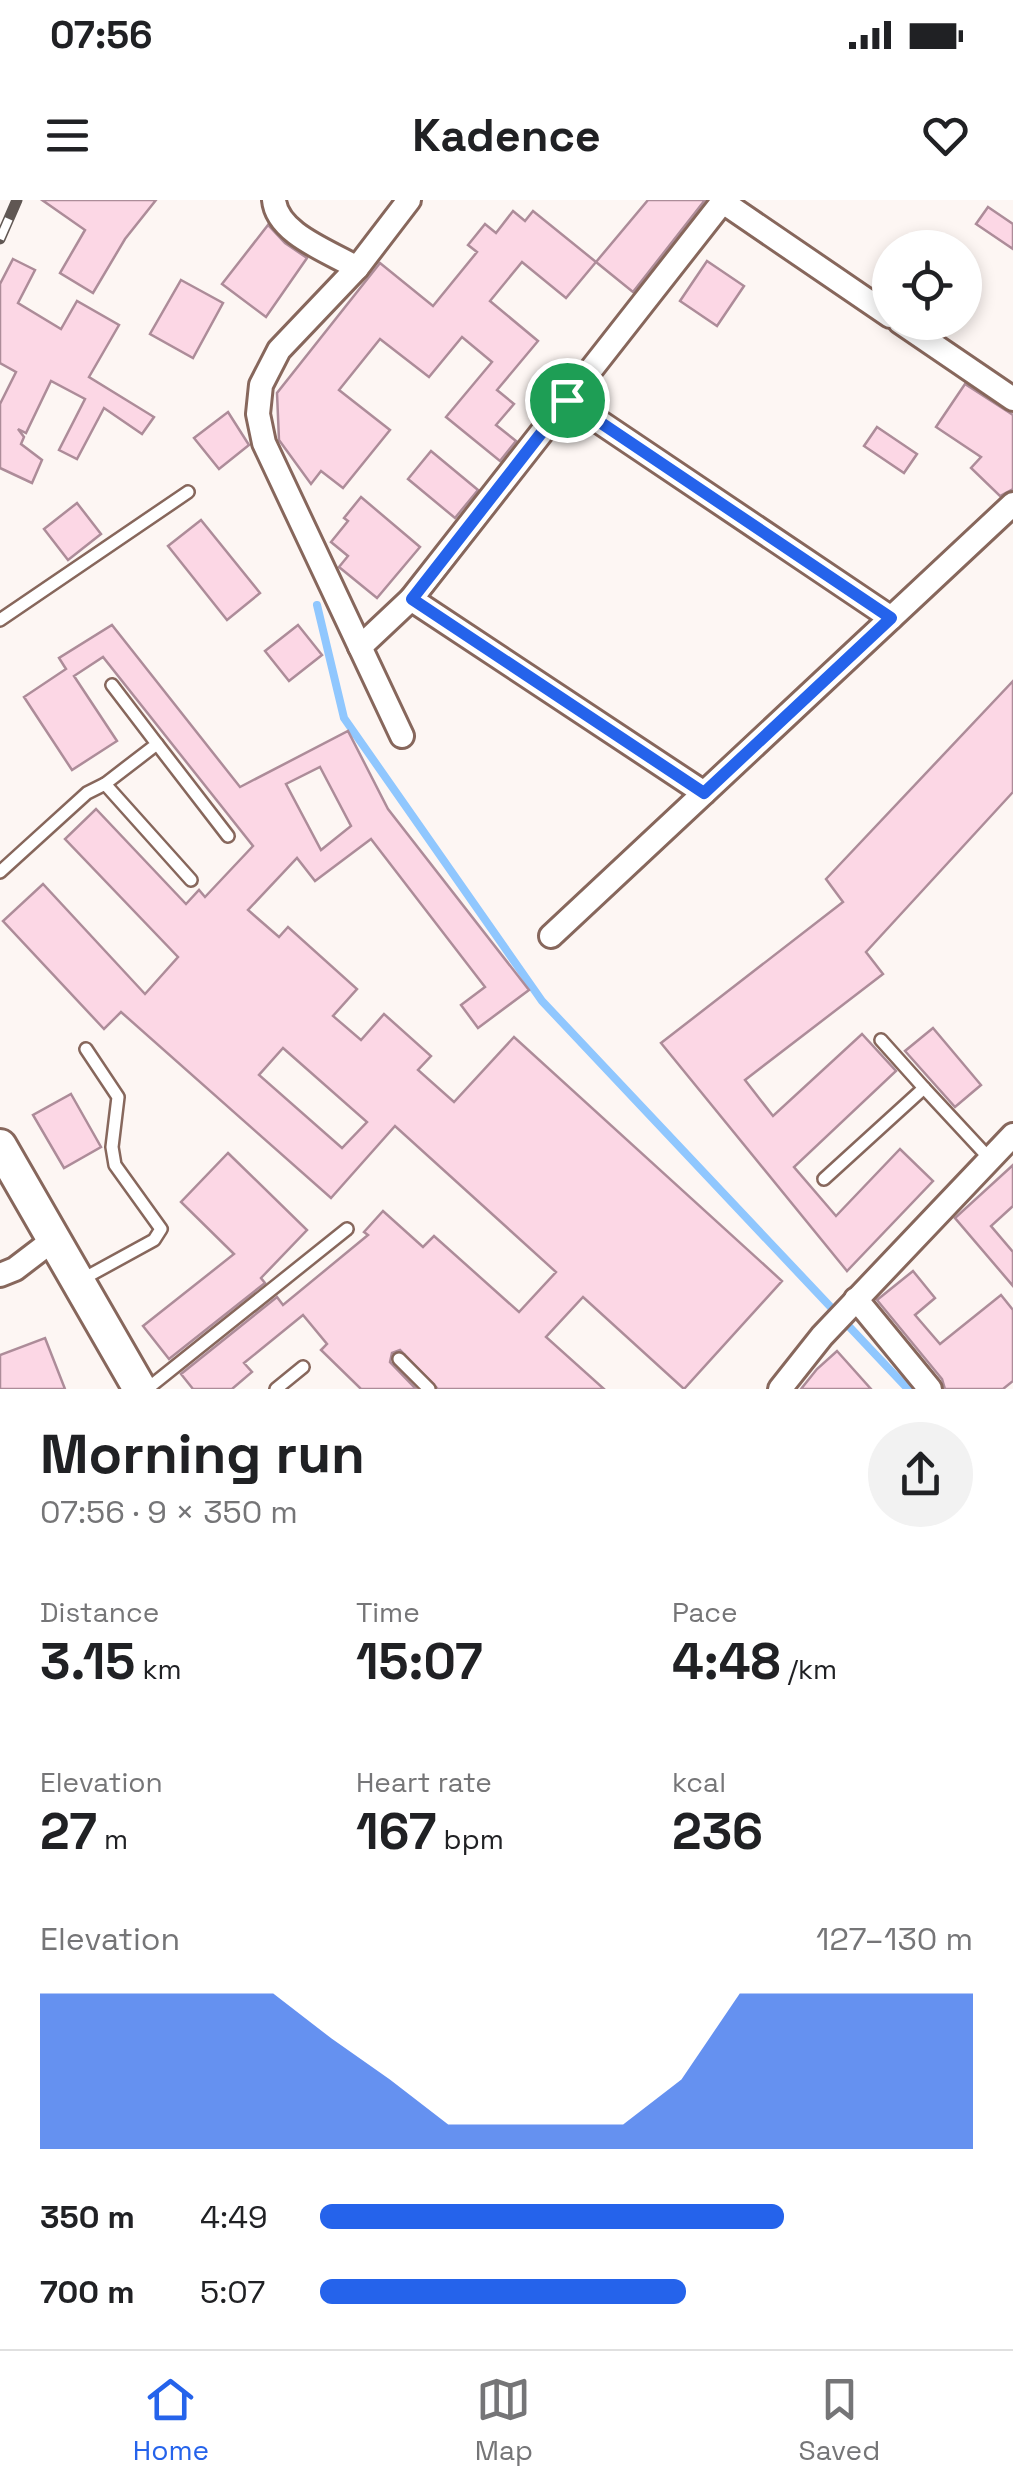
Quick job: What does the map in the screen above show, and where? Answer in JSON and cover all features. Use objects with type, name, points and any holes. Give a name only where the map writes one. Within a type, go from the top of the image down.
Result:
[{"type":"main road","points":[[0,1146],[143,1389]]},
{"type":"street","points":[[274,200],[282,221],[357,268]]},
{"type":"street","points":[[402,736],[264,444],[258,414],[261,385],[279,350],[357,268],[409,200]]},
{"type":"street","points":[[360,647],[412,599],[723,201],[872,304]]},
{"type":"street","points":[[926,340],[1013,399]]},
{"type":"street","points":[[567,400],[891,618]]},
{"type":"street","points":[[551,936],[1013,504]]},
{"type":"street","points":[[412,599],[704,793]]},
{"type":"street","points":[[780,1389],[822,1336],[1013,1135]]},
{"type":"street","points":[[0,1275],[15,1269],[53,1240]]},
{"type":"street","points":[[856,1299],[930,1389]]},
{"type":"lane","points":[[0,620],[188,492]]},
{"type":"lane","points":[[112,684],[228,836]]},
{"type":"lane","points":[[0,872],[87,793],[157,744]]},
{"type":"lane","points":[[105,784],[191,880]]},
{"type":"lane","points":[[881,1040],[989,1158]]},
{"type":"lane","points":[[77,1282],[154,1240],[161,1229],[115,1165],[112,1147],[118,1097],[86,1048]]},
{"type":"lane","points":[[824,1179],[924,1088]]},
{"type":"lane","points":[[143,1389],[348,1229]]},
{"type":"lane","points":[[398,1359],[429,1389]]},
{"type":"lane","points":[[276,1389],[303,1367]]},
{"type":"building","points":[[42,200],[156,200],[125,239],[93,293],[60,273],[85,230]]},
{"type":"building","points":[[648,200],[705,200],[633,292],[596,262]]},
{"type":"building","points":[[988,207],[1013,224],[1013,249],[976,224]]},
{"type":"building","points":[[513,211],[525,221],[533,211],[596,262],[566,298],[522,262],[490,301],[538,341],[497,390],[514,404],[496,425],[516,441],[500,461],[446,417],[492,362],[462,337],[429,377],[380,339],[339,390],[390,430],[343,488],[321,471],[311,484],[279,440],[277,393],[380,263],[433,306],[477,252],[468,245],[485,224],[496,233]]},
{"type":"building","points":[[268,225],[307,258],[266,317],[222,284]]},
{"type":"building","points":[[13,259],[35,270],[18,303],[61,329],[77,301],[119,325],[89,377],[154,417],[142,434],[104,408],[77,459],[59,450],[85,399],[51,381],[26,433],[18,429],[24,437],[21,444],[42,460],[32,483],[0,468],[0,404],[16,372],[0,363],[0,284]]},
{"type":"building","points":[[707,261],[744,286],[717,326],[680,301]]},
{"type":"building","points":[[181,280],[223,303],[193,358],[150,334]]},
{"type":"building","points":[[965,384],[1013,415],[1013,489],[1000,496],[971,468],[981,457],[936,427]]},
{"type":"building","points":[[228,412],[249,445],[219,469],[194,438]]},
{"type":"building","points":[[877,427],[917,454],[904,473],[864,446]]},
{"type":"building","points":[[431,451],[478,490],[455,518],[408,479]]},
{"type":"building","points":[[361,497],[420,547],[377,598],[339,567],[348,556],[331,542]]},
{"type":"building","points":[[77,503],[101,534],[68,560],[44,529]]},
{"type":"building","points":[[201,520],[260,593],[227,620],[168,546]]},
{"type":"building","points":[[112,625],[240,787],[348,731],[388,809],[529,990],[478,1028],[461,1005],[485,987],[371,839],[315,881],[297,858],[248,910],[279,937],[288,927],[357,989],[333,1016],[361,1040],[384,1014],[431,1056],[418,1070],[454,1102],[514,1037],[782,1281],[684,1389],[583,1297],[546,1337],[604,1389],[438,1389],[400,1350],[392,1353],[390,1362],[416,1389],[361,1389],[321,1350],[327,1344],[303,1315],[244,1363],[252,1372],[232,1389],[193,1389],[181,1374],[277,1297],[283,1305],[368,1235],[364,1232],[383,1211],[423,1247],[434,1236],[519,1312],[556,1272],[395,1126],[331,1198],[121,1012],[104,1029],[3,921],[43,884],[145,994],[178,957],[65,839],[96,809],[186,904],[199,890],[205,897],[253,846],[103,657],[74,676],[117,741],[72,770],[24,697],[66,669],[59,658]],"holes":[[[320,767],[351,826],[321,850],[286,784]],[[283,1048],[367,1122],[342,1148],[259,1075]]]},
{"type":"building","points":[[298,625],[322,655],[289,681],[265,651]]},
{"type":"building","points":[[1013,681],[1013,792],[866,952],[883,974],[745,1080],[773,1116],[862,1034],[896,1071],[794,1167],[836,1216],[900,1149],[933,1181],[847,1271],[661,1043],[843,902],[826,879]]},
{"type":"building","points":[[933,1028],[981,1085],[955,1107],[905,1051]]},
{"type":"building","points":[[71,1094],[101,1147],[64,1168],[33,1115]]},
{"type":"building","points":[[228,1153],[307,1230],[261,1278],[265,1283],[169,1359],[143,1326],[234,1254],[181,1202]]},
{"type":"building","points":[[1013,1165],[1013,1206],[991,1226],[1013,1252],[1013,1286],[955,1218]]},
{"type":"building","points":[[913,1271],[935,1298],[915,1315],[940,1344],[1001,1295],[1013,1310],[1013,1381],[1003,1389],[945,1389],[942,1379],[877,1300]]},
{"type":"building","points":[[45,1338],[65,1389],[0,1389],[0,1355]]},
{"type":"building","points":[[837,1351],[871,1389],[801,1389],[817,1369]]},
{"type":"waterway","points":[[317,605],[344,718],[542,1001],[908,1389]]},
{"type":"railway","points":[[0,239],[17,200]]},
{"type":"route","points":[[567,400],[891,618],[704,793],[412,599],[567,400]]}]
